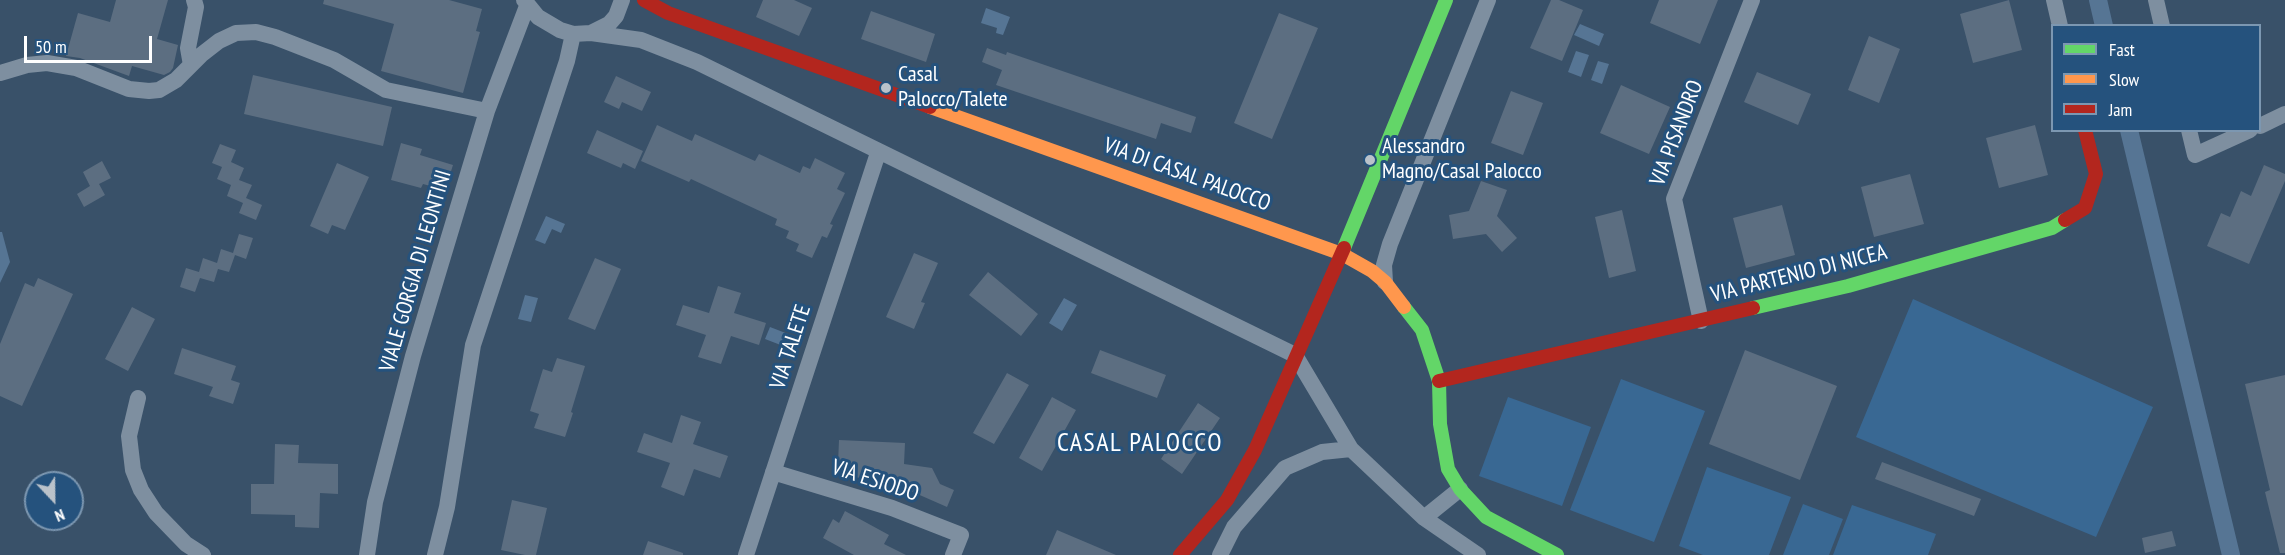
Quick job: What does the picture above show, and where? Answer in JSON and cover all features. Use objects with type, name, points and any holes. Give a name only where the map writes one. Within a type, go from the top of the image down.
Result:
[{"type":"street","points":[[191,64],[188,48],[196,7],[194,0]]},
{"type":"street","points":[[591,33],[613,20],[622,0]]},
{"type":"street","name":"VIA DI CASAL PALOCCO","points":[[644,0],[668,13],[1342,254],[1372,271],[1385,282],[1422,330],[1439,381],[1440,424],[1448,469],[1460,489],[1486,517],[1557,555]]},
{"type":"street","points":[[1180,555],[1227,500],[1255,450],[1295,355],[1342,254],[1446,0]]},
{"type":"street","points":[[1385,282],[1384,265],[1390,244],[1488,0]]},
{"type":"street","name":"VIA PISANDRO","points":[[1701,321],[1674,199],[1752,0]]},
{"type":"street","points":[[2054,0],[2060,24]]},
{"type":"street","points":[[2156,0],[2162,24]]},
{"type":"street","points":[[525,3],[549,25],[573,34],[591,33],[641,40],[697,62],[878,153],[1295,355],[1351,448],[1424,518],[1478,555]]},
{"type":"street","name":"VIALE GORGIA DI LEONTINI","points":[[367,555],[375,502],[413,356],[487,111],[525,3]]},
{"type":"street","points":[[0,73],[37,63],[54,64],[76,68],[119,86],[149,92],[169,87],[191,64],[227,36],[256,32],[333,60],[386,90],[487,111]]},
{"type":"street","points":[[435,555],[447,507],[473,345],[567,61],[573,34]]},
{"type":"street","points":[[2261,125],[2285,114]]},
{"type":"street","name":"VIA PARTENIO DI NICEA","points":[[1439,381],[1848,286],[2052,228],[2085,208],[2096,174],[2086,132]]},
{"type":"street","points":[[2189,132],[2195,155],[2246,132]]},
{"type":"street","name":"VIA TALETE","points":[[746,555],[878,153]]},
{"type":"street","points":[[138,398],[129,436],[134,470],[141,490],[156,513],[186,544],[202,555]]},
{"type":"street","points":[[1220,555],[1234,526],[1285,468],[1322,452],[1351,448]]},
{"type":"street","name":"VIA ESIODO","points":[[774,472],[892,508],[961,536],[952,555]]},
{"type":"street","points":[[1424,518],[1460,489]]},
{"type":"shaded area","points":[[986,8],[1010,17],[1003,35],[996,33],[997,28],[981,23]]},
{"type":"shaded area","points":[[1580,24],[1604,34],[1599,46],[1574,35]]},
{"type":"shaded area","points":[[1576,51],[1589,55],[1581,77],[1568,72]]},
{"type":"shaded area","points":[[1598,61],[1609,64],[1602,84],[1591,80]]},
{"type":"shaded area","points":[[546,216],[565,224],[561,233],[552,229],[545,244],[535,240]]},
{"type":"shaded area","points":[[0,232],[2,232],[10,262],[0,283]]},
{"type":"shaded area","points":[[525,295],[538,298],[531,322],[518,319]]},
{"type":"shaded area","points":[[1064,298],[1077,305],[1062,331],[1049,323]]},
{"type":"shaded area","points":[[1913,299],[2153,407],[2096,537],[1856,437]]},
{"type":"shaded area","points":[[770,327],[796,337],[791,349],[765,339]]},
{"type":"shaded area","points":[[1621,379],[1705,411],[1654,542],[1570,510]]},
{"type":"shaded area","points":[[1508,397],[1591,427],[1562,506],[1479,476]]},
{"type":"shaded area","points":[[1707,467],[1791,497],[1769,555],[1703,555],[1679,546]]},
{"type":"shaded area","points":[[1803,504],[1843,519],[1829,555],[1783,555]]},
{"type":"shaded area","points":[[1852,505],[1936,534],[1928,555],[1833,555]]},
{"type":"building","points":[[116,0],[168,0],[157,39],[178,45],[170,72],[164,75],[132,66],[129,76],[80,58],[66,56],[78,13],[110,22]]},
{"type":"building","points":[[324,0],[449,0],[482,9],[476,31],[480,32],[463,93],[381,71],[394,24],[323,4]]},
{"type":"building","points":[[763,0],[794,0],[812,8],[799,36],[756,17]]},
{"type":"building","points":[[1551,0],[1559,0],[1583,10],[1562,61],[1530,48]]},
{"type":"building","points":[[1659,0],[1718,0],[1700,44],[1650,23]]},
{"type":"building","points":[[2009,0],[2022,50],[1973,63],[1960,14]]},
{"type":"building","points":[[871,11],[935,34],[926,62],[861,39]]},
{"type":"building","points":[[1279,13],[1318,28],[1272,139],[1234,123]]},
{"type":"building","points":[[1869,36],[1900,49],[1879,103],[1848,90]]},
{"type":"building","points":[[987,48],[1006,55],[1007,52],[1196,117],[1191,133],[1161,123],[1156,139],[996,85],[1002,70],[982,62]]},
{"type":"building","points":[[1757,72],[1811,94],[1798,125],[1744,102]]},
{"type":"building","points":[[253,75],[392,107],[383,146],[244,114]]},
{"type":"building","points":[[616,76],[651,92],[642,111],[622,102],[619,109],[604,102]]},
{"type":"building","points":[[1621,85],[1670,107],[1649,154],[1600,133]]},
{"type":"building","points":[[1511,91],[1543,103],[1523,155],[1491,143]]},
{"type":"building","points":[[657,125],[692,141],[695,134],[755,161],[759,154],[800,173],[803,166],[810,169],[815,158],[845,173],[837,189],[845,193],[830,224],[833,225],[827,238],[822,236],[812,258],[796,251],[799,244],[786,238],[789,231],[775,225],[777,219],[691,179],[689,182],[641,161]]},
{"type":"building","points":[[2035,125],[2048,175],[1999,188],[1986,138]]},
{"type":"building","points":[[597,130],[643,151],[635,169],[623,163],[621,168],[587,153]]},
{"type":"building","points":[[401,143],[422,149],[420,155],[453,165],[445,190],[423,184],[421,188],[391,180]]},
{"type":"building","points":[[220,144],[236,150],[231,162],[244,168],[239,180],[252,185],[246,198],[262,205],[256,220],[239,213],[243,203],[227,196],[231,185],[217,179],[222,167],[212,163]]},
{"type":"building","points":[[102,161],[111,178],[99,184],[105,195],[84,207],[77,194],[90,186],[83,172]]},
{"type":"building","points":[[337,163],[369,177],[345,230],[332,225],[328,234],[310,226]]},
{"type":"building","points":[[2264,165],[2285,174],[2285,181],[2249,264],[2207,246],[2221,213],[2230,217],[2241,191],[2251,196]]},
{"type":"building","points":[[1910,174],[1924,224],[1874,237],[1861,187]]},
{"type":"building","points":[[1481,181],[1507,190],[1497,216],[1517,238],[1502,252],[1486,234],[1453,239],[1449,215],[1469,211]]},
{"type":"building","points":[[1782,205],[1795,255],[1746,268],[1733,218]]},
{"type":"building","points":[[1622,210],[1636,271],[1609,278],[1595,217]]},
{"type":"building","points":[[239,234],[253,238],[246,259],[235,255],[229,272],[218,269],[214,282],[200,278],[195,292],[180,287],[186,268],[199,272],[203,258],[217,263],[221,249],[233,253]]},
{"type":"building","points":[[914,253],[938,263],[921,302],[925,303],[914,329],[886,317]]},
{"type":"building","points":[[595,258],[621,269],[595,330],[568,319]]},
{"type":"building","points":[[988,272],[1038,314],[1021,336],[969,295]]},
{"type":"building","points":[[38,278],[73,294],[22,406],[0,396],[0,344],[25,283],[34,287]]},
{"type":"building","points":[[718,286],[741,293],[734,313],[766,323],[759,345],[731,336],[721,364],[698,357],[706,335],[676,325],[683,305],[709,313]]},
{"type":"building","points":[[132,307],[155,319],[128,371],[105,359]]},
{"type":"building","points":[[182,348],[236,366],[231,380],[240,383],[233,404],[209,396],[213,387],[174,374]]},
{"type":"building","points":[[1100,350],[1166,375],[1157,398],[1091,373]]},
{"type":"building","points":[[1745,350],[1837,386],[1800,480],[1709,444]]},
{"type":"building","points":[[557,358],[585,366],[565,437],[534,428],[539,414],[530,411],[543,369],[552,372]]},
{"type":"building","points":[[1007,373],[1029,385],[994,444],[973,433]]},
{"type":"building","points":[[2285,375],[2285,553],[2280,553],[2265,492],[2270,490],[2245,384]]},
{"type":"building","points":[[1052,397],[1076,410],[1042,471],[1019,458]]},
{"type":"building","points":[[1198,403],[1220,418],[1182,474],[1161,459]]},
{"type":"building","points":[[681,415],[701,422],[693,444],[728,456],[720,478],[694,469],[684,496],[661,487],[670,463],[637,452],[644,433],[672,443]]},
{"type":"building","points":[[839,440],[905,443],[904,464],[932,468],[940,484],[954,490],[947,507],[906,489],[908,480],[845,477],[845,464],[838,464]]},
{"type":"building","points":[[275,444],[299,445],[298,463],[338,464],[338,494],[320,493],[319,528],[295,527],[295,515],[251,514],[251,484],[274,484]]},
{"type":"building","points":[[1882,462],[1981,499],[1974,516],[1875,479]]},
{"type":"building","points":[[512,500],[547,508],[536,555],[501,550]]},
{"type":"building","points":[[845,511],[889,535],[884,544],[906,555],[854,555],[823,538],[833,519],[839,523]]},
{"type":"building","points":[[1057,530],[1116,555],[1046,555]]},
{"type":"building","points":[[2172,531],[2176,546],[2145,553],[2142,538]]},
{"type":"building","points":[[648,541],[683,553],[683,555],[643,555]]},
{"type":"waterway","points":[[2098,0],[2104,24]]},
{"type":"waterway","points":[[2129,132],[2231,555]]},
{"type":"traffic: fast","points":[[1344,248],[1446,0]]},
{"type":"traffic: fast","points":[[1753,308],[1848,286],[2052,228],[2065,220]]},
{"type":"traffic: fast","points":[[1404,307],[1422,330],[1439,381],[1440,424],[1448,469],[1460,489],[1486,517],[1557,555]]},
{"type":"traffic: slow","points":[[930,107],[1342,254],[1372,271],[1385,282],[1404,307]]},
{"type":"traffic: jam","points":[[644,0],[668,13],[930,107]]},
{"type":"traffic: jam","points":[[2065,220],[2085,208],[2096,174],[2086,132]]},
{"type":"traffic: jam","points":[[1180,555],[1227,500],[1255,450],[1344,248]]},
{"type":"traffic: jam","points":[[1439,381],[1753,308]]},
{"type":"place","name":"Casal Palocco/Talete","points":[[886,88]]},
{"type":"place","name":"Alessandro Magno/Casal Palocco","points":[[1370,160]]},
{"type":"district","name":"CASAL PALOCCO","points":[[1140,444]]}]
